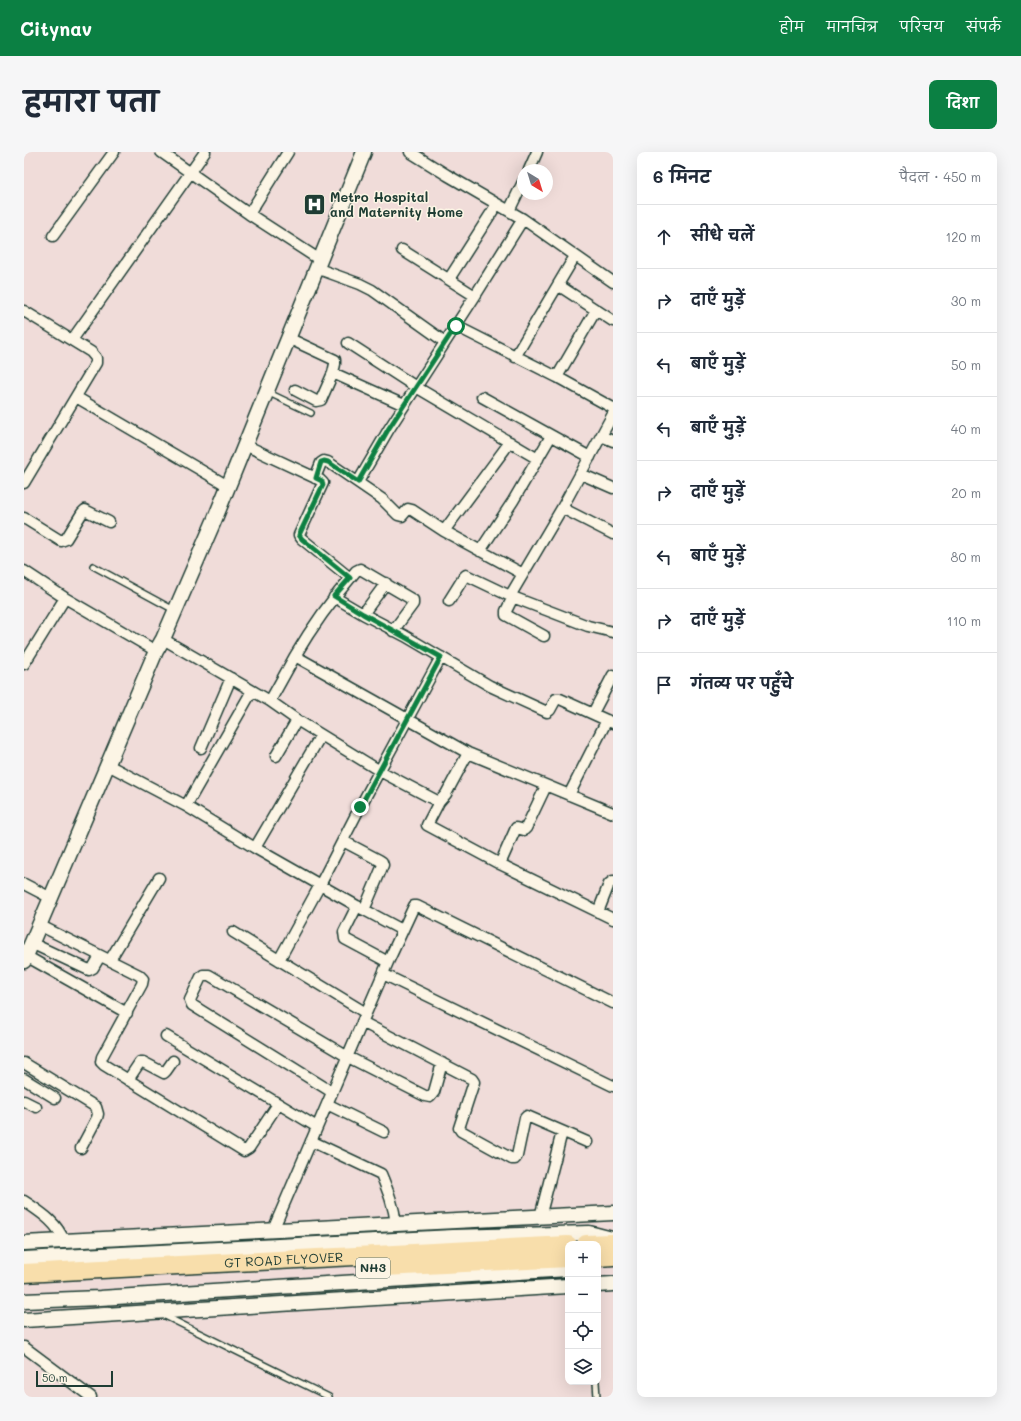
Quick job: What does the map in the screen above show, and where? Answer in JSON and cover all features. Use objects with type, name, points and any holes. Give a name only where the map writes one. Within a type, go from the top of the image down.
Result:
[{"type":"highway","points":[[601,1243],[613,1243]]},
{"type":"highway","name":"GT ROAD FLYOVER","points":[[24,1285],[177,1271],[565,1245]]},
{"type":"highway","points":[[601,1257],[613,1256]]},
{"type":"highway","name":"GT ROAD FLYOVER","points":[[24,1273],[177,1271],[565,1258]]},
{"type":"street","points":[[53,236],[114,152]]},
{"type":"street","points":[[161,152],[318,264],[372,290],[445,342]]},
{"type":"street","points":[[72,340],[205,152]]},
{"type":"street","points":[[249,214],[288,152]]},
{"type":"street","points":[[27,953],[228,486],[364,152]]},
{"type":"street","points":[[410,152],[522,219],[613,282]]},
{"type":"street","points":[[532,164],[537,152]]},
{"type":"street","points":[[509,211],[517,194]]},
{"type":"street","points":[[449,279],[497,204]]},
{"type":"street","points":[[358,482],[389,428],[456,326],[522,219]]},
{"type":"street","points":[[402,250],[475,296]]},
{"type":"street","points":[[515,356],[575,256]]},
{"type":"street","points":[[558,285],[613,320]]},
{"type":"street","points":[[557,377],[596,310]]},
{"type":"street","points":[[24,311],[91,352],[96,358],[96,363],[24,483]]},
{"type":"street","points":[[456,326],[557,377],[613,408]]},
{"type":"street","points":[[288,338],[335,360],[332,373],[320,400],[316,400],[295,390]]},
{"type":"street","points":[[348,343],[416,388],[538,459]]},
{"type":"street","points":[[332,373],[404,405]]},
{"type":"street","points":[[76,397],[228,486]]},
{"type":"street","points":[[482,397],[590,457]]},
{"type":"street","points":[[544,636],[506,615],[506,612],[511,597],[523,574],[562,508],[613,414]]},
{"type":"street","points":[[480,551],[513,501],[551,436]]},
{"type":"street","points":[[601,436],[613,441]]},
{"type":"street","points":[[444,532],[510,442]]},
{"type":"street","points":[[245,445],[322,481],[323,485],[299,535],[350,578]]},
{"type":"street","points":[[316,478],[321,462],[326,461],[358,482],[382,500],[398,515],[402,516],[408,509],[410,509],[444,532],[523,574]]},
{"type":"street","points":[[581,474],[613,488]]},
{"type":"street","points":[[562,508],[613,534]]},
{"type":"street","points":[[24,518],[61,542],[66,539],[82,512],[85,510],[109,522]]},
{"type":"street","points":[[270,701],[313,626],[334,596],[356,571],[360,569],[386,583],[414,601],[392,631]]},
{"type":"street","points":[[24,571],[65,598],[156,651]]},
{"type":"street","points":[[450,601],[466,575],[511,597],[588,626],[612,630]]},
{"type":"street","points":[[363,614],[386,583]]},
{"type":"street","points":[[334,596],[392,631],[441,657],[490,686],[545,711],[550,710],[558,698],[610,721],[569,796]]},
{"type":"street","points":[[24,664],[65,598]]},
{"type":"street","points":[[163,639],[252,690],[297,720],[380,771],[439,802]]},
{"type":"street","points":[[295,656],[468,753],[569,796],[612,810]]},
{"type":"street","points":[[279,960],[441,657]]},
{"type":"street","points":[[593,713],[613,675]]},
{"type":"street","points":[[201,748],[231,678]]},
{"type":"street","points":[[186,806],[252,690]]},
{"type":"street","points":[[276,756],[297,720]]},
{"type":"street","points":[[255,848],[321,735]]},
{"type":"street","points":[[468,753],[427,825],[500,864],[613,919]]},
{"type":"street","points":[[108,765],[186,806],[255,848],[402,930]]},
{"type":"street","points":[[500,864],[515,830],[517,828],[524,830],[526,828],[546,786]]},
{"type":"street","points":[[343,841],[379,860],[383,865],[361,908],[344,932],[345,939],[388,962]]},
{"type":"street","points":[[110,960],[159,878]]},
{"type":"street","points":[[598,912],[609,884],[613,881]]},
{"type":"street","points":[[24,884],[51,898]]},
{"type":"street","points":[[273,1230],[412,908],[417,906],[613,1003]]},
{"type":"street","points":[[39,925],[139,975],[143,979],[142,984],[127,1013],[102,1057],[101,1062],[104,1065],[244,1151],[249,1148],[278,1104]]},
{"type":"street","points":[[233,932],[279,960],[364,1018],[474,1080],[458,1126],[461,1131],[512,1159],[515,1159],[517,1156],[526,1116],[586,1142]]},
{"type":"street","points":[[27,953],[89,970],[93,968],[100,956]]},
{"type":"street","points":[[27,953],[127,1013]]},
{"type":"street","points":[[383,974],[613,1086]]},
{"type":"street","points":[[332,1092],[192,1005],[190,998],[201,977],[203,975],[209,975],[348,1056],[425,1096],[430,1097],[434,1092],[442,1063]]},
{"type":"street","points":[[166,1036],[317,1127]]},
{"type":"street","points":[[128,1080],[140,1062],[143,1062],[164,1073],[173,1061]]},
{"type":"street","points":[[24,1063],[96,1107],[98,1114],[97,1118],[81,1148]]},
{"type":"street","points":[[24,1079],[55,1098]]},
{"type":"street","points":[[24,1101],[36,1107]]},
{"type":"street","points":[[327,1104],[384,1132]]},
{"type":"street","points":[[540,1217],[562,1132]]},
{"type":"street","points":[[311,1141],[381,1174],[391,1197],[396,1224]]},
{"type":"street","points":[[24,1201],[54,1224],[64,1241]]},
{"type":"street","points":[[24,1242],[613,1213]]},
{"type":"street","points":[[24,1259],[453,1237],[589,1233],[613,1240]]},
{"type":"street","points":[[601,1265],[613,1261]]},
{"type":"street","points":[[24,1301],[100,1298],[565,1269]]},
{"type":"street","points":[[601,1285],[613,1284]]},
{"type":"street","points":[[24,1320],[565,1286]]},
{"type":"street","points":[[24,1347],[91,1397]]},
{"type":"lane","points":[[266,392],[311,413]]},
{"type":"lane","points":[[93,566],[175,610]]},
{"type":"lane","points":[[157,1312],[329,1397]]},
{"type":"lane","points":[[596,1385],[597,1397]]},
{"type":"place","name":"Metro Hospital and Maternity Home","points":[[315,204]]},
{"type":"route","points":[[360,807],[441,657],[405,636],[392,631],[334,596],[350,578],[299,535],[323,485],[322,481],[316,478],[321,462],[328,462],[358,482],[389,428],[456,326]]}]
